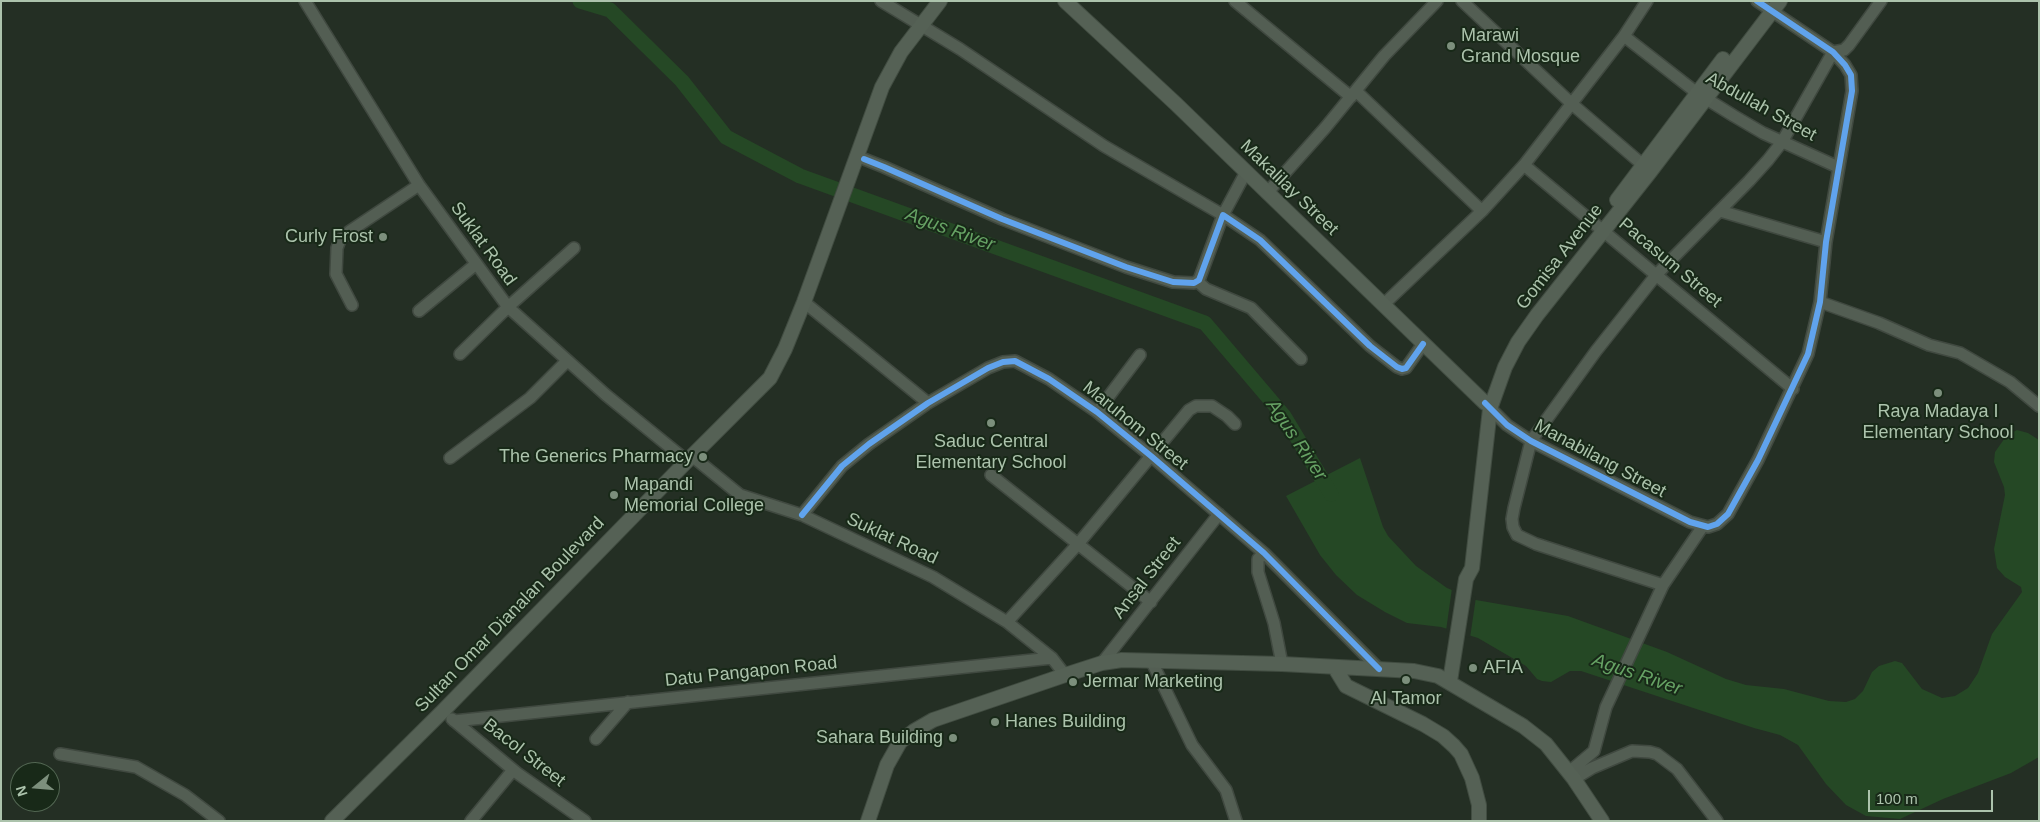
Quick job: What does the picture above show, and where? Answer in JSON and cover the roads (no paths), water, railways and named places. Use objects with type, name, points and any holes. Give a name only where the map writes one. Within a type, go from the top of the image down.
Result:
[{"type":"main road","name":"Sultan Omar Dianalan Boulevard","points":[[332,821],[442,712],[689,458],[770,378],[785,349],[830,230],[860,161],[873,107],[882,87],[901,52],[940,1]]},
{"type":"main road","name":"Makalilay Street","points":[[1065,1],[1246,172],[1488,406]]},
{"type":"main road","name":"Gomisa Avenue","points":[[1450,681],[1466,582],[1464,567],[1488,406],[1498,364],[1531,312],[1601,228],[1702,96],[1768,4]]},
{"type":"main road","name":"Gomisa Avenue","points":[[1601,228],[1643,165],[1702,96]]},
{"type":"main road","points":[[868,821],[887,765],[900,742],[914,731],[933,720],[1065,674],[1102,663],[1122,660],[1282,664],[1427,672],[1450,681],[1534,734],[1556,756],[1572,776],[1602,821]]},
{"type":"main road","points":[[1335,668],[1346,686],[1423,724],[1443,736],[1454,746],[1461,754],[1472,778],[1479,805],[1479,821]]},
{"type":"street","name":"Suklat Road","points":[[305,1],[419,185],[476,264],[508,307],[566,361],[606,395],[740,495],[802,516],[933,576],[1007,622],[1052,658],[1065,674]]},
{"type":"street","points":[[880,1],[960,49],[1104,146],[1223,215],[1260,240],[1390,363],[1399,368],[1406,368],[1423,344]]},
{"type":"street","points":[[1235,1],[1354,94],[1482,211]]},
{"type":"street","points":[[1267,193],[1354,94],[1384,56],[1437,1]]},
{"type":"street","points":[[1462,1],[1572,104],[1643,165]]},
{"type":"street","points":[[1383,305],[1482,211],[1524,164],[1624,36],[1647,1]]},
{"type":"street","points":[[1833,52],[1844,50],[1849,45],[1881,1]]},
{"type":"street","points":[[1572,776],[1594,751],[1606,707],[1663,585],[1706,527],[1723,519],[1732,508],[1758,460],[1808,354],[1820,302],[1826,242],[1852,91],[1851,76],[1845,65],[1833,52],[1768,4]]},
{"type":"street","name":"Abdullah Street","points":[[1624,36],[1702,96],[1782,142],[1838,168]]},
{"type":"street","points":[[1663,585],[1536,544],[1517,534],[1513,527],[1514,508],[1531,441],[1596,351],[1657,274],[1758,171],[1782,142],[1833,52]]},
{"type":"street","points":[[860,161],[884,166],[1002,219],[1126,267],[1173,282],[1197,281],[1206,289],[1252,308],[1301,359]]},
{"type":"street","name":"Pacasum Street","points":[[1524,164],[1793,389]]},
{"type":"street","points":[[1197,281],[1223,215],[1246,172]]},
{"type":"street","points":[[352,305],[336,274],[340,240],[350,231],[419,185]]},
{"type":"street","points":[[1720,211],[1826,242]]},
{"type":"street","points":[[460,354],[508,307],[574,248]]},
{"type":"street","points":[[419,311],[476,264]]},
{"type":"street","points":[[804,302],[928,403]]},
{"type":"street","points":[[1820,302],[1879,323],[1929,345],[1960,353],[2017,387],[2039,406]]},
{"type":"street","points":[[1096,412],[1140,355]]},
{"type":"street","points":[[450,458],[530,398],[566,361]]},
{"type":"street","name":"Maruhom Street","points":[[802,516],[842,466],[869,444],[928,403],[988,368],[1008,361],[1022,364],[1049,379],[1096,412],[1264,552],[1379,669]]},
{"type":"street","points":[[1007,622],[1078,544],[1189,410],[1196,406],[1212,406],[1235,424]]},
{"type":"street","name":"Manabilang Street","points":[[1488,406],[1507,425],[1531,441],[1690,522],[1706,527]]},
{"type":"street","points":[[991,475],[1151,602]]},
{"type":"street","name":"Ansal Street","points":[[1102,663],[1219,514]]},
{"type":"street","points":[[1264,552],[1258,559],[1258,572],[1274,623],[1282,664]]},
{"type":"street","name":"Datu Pangapon Road","points":[[454,721],[1052,658]]},
{"type":"street","points":[[1151,660],[1192,745],[1226,790],[1236,821]]},
{"type":"street","points":[[596,739],[628,702]]},
{"type":"street","name":"Bacol Street","points":[[442,712],[576,819]]},
{"type":"street","points":[[1572,776],[1632,751],[1657,754],[1677,769],[1717,821]]},
{"type":"street","points":[[60,754],[136,767],[185,795],[220,821]]},
{"type":"street","points":[[471,821],[513,770]]},
{"type":"water","points":[[2017,430],[2028,433],[2039,440],[2039,757],[2011,773],[1943,799],[1900,819],[1866,816],[1846,805],[1826,784],[1798,745],[1780,735],[1581,671],[1570,671],[1551,682],[1542,681],[1537,679],[1526,666],[1478,638],[1441,627],[1407,623],[1385,612],[1357,595],[1336,575],[1320,555],[1286,496],[1360,458],[1383,527],[1388,536],[1416,566],[1447,588],[1476,600],[1568,616],[1667,652],[1726,679],[1746,685],[1784,689],[1829,701],[1846,702],[1855,699],[1863,691],[1872,672],[1879,666],[1895,661],[1902,663],[1922,689],[1942,698],[1955,696],[1968,688],[1978,673],[1992,634],[2022,592],[2021,587],[2005,577],[1997,568],[1994,549],[2005,495],[2004,487],[1994,462],[1995,452],[2007,435]]},
{"type":"waterway","name":"Agus River","points":[[580,1],[610,10],[682,81],[726,137],[800,176],[1205,323],[1284,416],[1331,494]]},
{"type":"place","name":"Marawi Grand Mosque","points":[[1451,46]]},
{"type":"place","name":"Curly Frost","points":[[383,237]]},
{"type":"place","name":"Raya Madaya I Elementary School","points":[[1938,393]]},
{"type":"place","name":"Saduc Central Elementary School","points":[[991,423]]},
{"type":"place","name":"The Generics Pharmacy","points":[[703,457]]},
{"type":"place","name":"Mapandi Memorial College","points":[[614,495]]},
{"type":"place","name":"AFIA","points":[[1473,668]]},
{"type":"place","name":"Al Tamor","points":[[1406,680]]},
{"type":"place","name":"Jermar Marketing","points":[[1073,682]]},
{"type":"place","name":"Hanes Building","points":[[995,722]]},
{"type":"place","name":"Sahara Building","points":[[953,738]]}]
